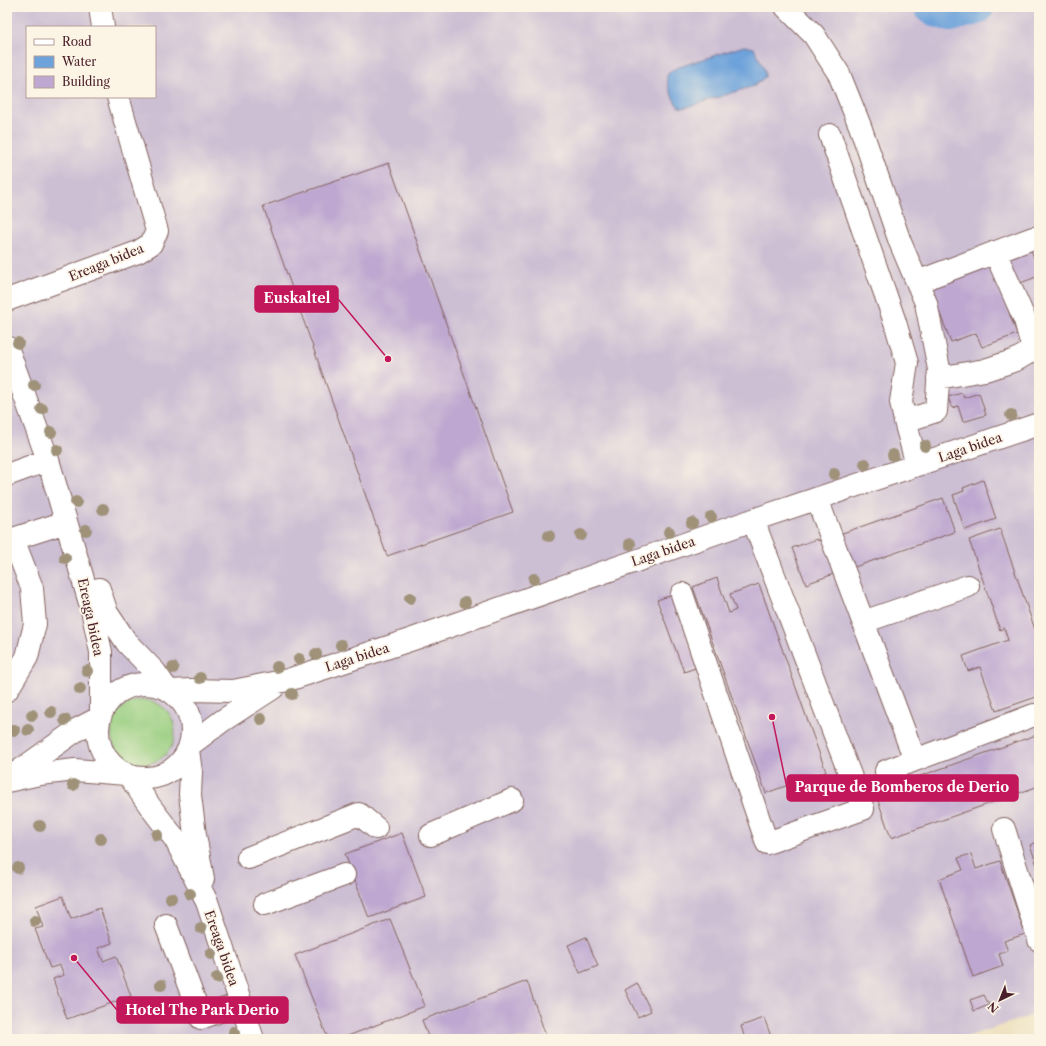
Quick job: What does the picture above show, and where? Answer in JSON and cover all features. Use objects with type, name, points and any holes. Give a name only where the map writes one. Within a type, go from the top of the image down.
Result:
[{"type":"street","points":[[100,7],[103,26]]},
{"type":"street","points":[[786,7],[814,35],[839,74],[860,126],[900,242],[926,303],[939,369],[936,411],[905,421]]},
{"type":"street","name":"Ereaga bidea","points":[[7,300],[138,252],[151,244],[158,231],[118,98]]},
{"type":"street","points":[[830,135],[895,322],[907,363],[901,402],[917,465]]},
{"type":"street","points":[[917,282],[1033,238]]},
{"type":"street","points":[[938,378],[985,370],[1016,360],[1033,350],[1025,320],[995,252]]},
{"type":"street","name":"Ereaga bidea","points":[[7,347],[48,460],[92,610],[101,652],[100,716]]},
{"type":"street","name":"Laga bidea","points":[[169,690],[233,691],[288,680],[410,640],[753,520],[1039,424]]},
{"type":"street","points":[[7,475],[48,460]]},
{"type":"street","points":[[817,499],[915,760]]},
{"type":"street","points":[[682,594],[767,843],[864,809],[753,520]]},
{"type":"street","points":[[7,690],[27,657],[35,624],[32,588],[10,531],[66,522]]},
{"type":"street","name":"Ereaga bidea","points":[[66,522],[87,555],[107,613],[127,643],[155,672],[169,690]]},
{"type":"street","points":[[863,622],[968,586]]},
{"type":"street","name":"Laga bidea","points":[[189,748],[222,720],[288,680]]},
{"type":"street","points":[[141,684],[159,686],[169,690],[178,698],[189,715],[192,735],[189,748],[191,772],[190,795],[195,835],[207,902],[175,839],[127,775],[112,764],[102,751],[98,734],[100,716],[110,699],[124,688],[141,684]]},
{"type":"street","points":[[886,771],[1034,715]]},
{"type":"street","points":[[7,780],[100,716]]},
{"type":"street","points":[[7,780],[75,770],[147,778],[164,774],[178,764],[189,748]]},
{"type":"street","points":[[431,835],[512,800]]},
{"type":"street","points":[[248,858],[359,814],[376,828]]},
{"type":"street","points":[[1004,829],[1039,940]]},
{"type":"street","points":[[265,904],[344,874]]},
{"type":"street","name":"Ereaga bidea","points":[[207,902],[253,1039]]},
{"type":"street","points":[[166,926],[201,1018],[241,1003]]},
{"type":"shaded area","points":[[7,7],[1039,7],[1039,1013],[960,1039],[7,1039]]},
{"type":"green space","points":[[137,700],[149,700],[166,709],[173,720],[175,732],[173,744],[166,755],[149,764],[137,764],[125,759],[116,750],[111,738],[111,726],[116,714],[125,705]]},
{"type":"water","points":[[744,46],[754,48],[765,71],[765,77],[754,86],[687,107],[682,108],[676,104],[667,82],[667,76],[670,71]]},
{"type":"building","points":[[389,163],[513,512],[387,556],[263,206]]},
{"type":"building","points":[[1030,247],[1039,276],[1015,285],[1005,256]]},
{"type":"building","points":[[989,260],[1017,334],[982,347],[976,333],[951,342],[928,283]]},
{"type":"building","points":[[962,393],[964,398],[979,393],[986,415],[963,422],[958,406],[952,408],[948,397]]},
{"type":"building","points":[[983,480],[996,519],[965,530],[953,495],[964,491],[963,488]]},
{"type":"building","points":[[943,498],[955,532],[849,569],[837,535]]},
{"type":"building","points":[[1000,529],[1039,641],[1039,696],[996,711],[980,667],[968,671],[963,656],[1008,640],[1004,628],[1000,630],[969,540]]},
{"type":"building","points":[[827,538],[839,572],[806,584],[792,548],[817,539],[818,541]]},
{"type":"building","points":[[717,578],[729,613],[736,610],[730,594],[759,584],[826,772],[766,793],[693,587]]},
{"type":"building","points":[[672,595],[698,667],[684,672],[657,600]]},
{"type":"building","points":[[1039,734],[1039,786],[891,838],[875,792]]},
{"type":"building","points":[[402,833],[426,897],[369,918],[345,854]]},
{"type":"building","points":[[1039,841],[1039,871],[1030,845]]},
{"type":"building","points":[[971,854],[976,869],[1000,861],[1025,934],[1004,941],[1008,951],[999,954],[1003,966],[973,977],[939,879],[963,870],[958,858]]},
{"type":"building","points":[[63,896],[71,919],[100,908],[112,943],[98,948],[103,961],[116,956],[131,996],[67,1019],[53,979],[64,975],[60,965],[50,968],[35,929],[43,927],[36,906]]},
{"type":"building","points":[[390,919],[425,1006],[340,1039],[328,1039],[295,955]]},
{"type":"building","points":[[586,937],[598,966],[580,973],[568,945]]},
{"type":"building","points":[[527,981],[547,1039],[429,1039],[422,1020]]},
{"type":"building","points":[[637,983],[651,1011],[638,1017],[625,990]]},
{"type":"building","points":[[984,995],[989,1005],[974,1011],[970,1000]]},
{"type":"building","points":[[764,1018],[772,1039],[745,1039],[741,1026]]},
{"type":"waterway","points":[[932,7],[951,14],[976,7]]},
{"type":"place","name":"Euskaltel","points":[[388,359]]},
{"type":"place","name":"Parque de Bomberos de Derio","points":[[772,717]]},
{"type":"place","name":"Hotel The Park Derio","points":[[74,958]]}]
